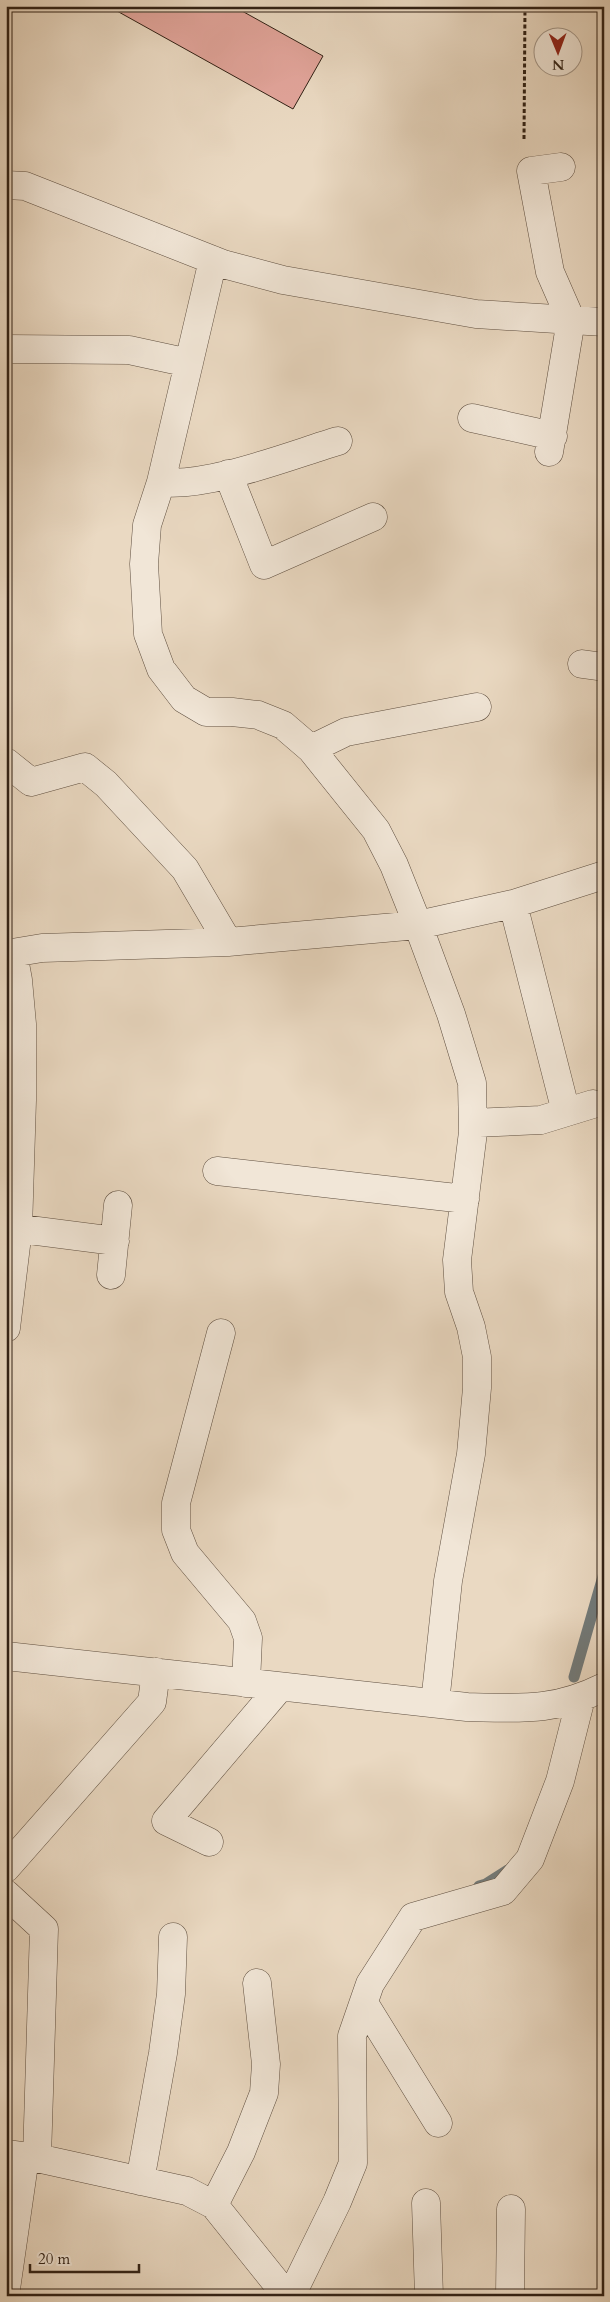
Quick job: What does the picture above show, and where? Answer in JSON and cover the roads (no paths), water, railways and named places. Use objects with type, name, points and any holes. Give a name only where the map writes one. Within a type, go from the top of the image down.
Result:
[{"type":"street","points":[[472,418],[551,444],[571,320],[550,272],[531,171],[561,166]]},
{"type":"street","points":[[6,185],[25,186],[212,260],[282,280],[476,314],[604,322]]},
{"type":"street","points":[[212,260],[161,482],[147,525],[144,564],[148,634],[161,669],[184,698],[206,712],[258,715],[283,725],[311,749],[376,830],[394,865],[418,925],[451,1014],[472,1083],[473,1123],[457,1260],[459,1292],[471,1327],[477,1357],[478,1388],[471,1454],[448,1581],[435,1703]]},
{"type":"street","points":[[6,349],[129,350],[189,364]]},
{"type":"street","points":[[161,482],[177,484],[228,474],[338,441]]},
{"type":"street","points":[[228,474],[264,565],[374,518]]},
{"type":"street","points":[[311,749],[346,732],[477,707]]},
{"type":"street","points":[[6,762],[32,782],[85,767],[106,784],[185,869],[228,942]]},
{"type":"street","points":[[6,1328],[22,1100],[22,1024],[10,954],[52,947],[228,942],[418,925],[513,904],[604,875]]},
{"type":"street","points":[[513,904],[566,1112]]},
{"type":"street","points":[[473,1123],[541,1120],[593,1104]]},
{"type":"street","points":[[217,1171],[465,1199]]},
{"type":"street","points":[[111,1275],[118,1205]]},
{"type":"street","points":[[12,1228],[115,1241]]},
{"type":"street","points":[[221,1333],[176,1503],[176,1530],[185,1553],[242,1621],[248,1638],[246,1683]]},
{"type":"street","points":[[6,1656],[467,1707],[536,1709],[592,1693]]},
{"type":"street","points":[[6,1868],[152,1702],[156,1672]]},
{"type":"street","points":[[209,1842],[166,1821],[280,1687]]},
{"type":"street","points":[[291,2296],[337,2202],[353,2163],[352,2036],[370,1984],[413,1916],[503,1891],[530,1860],[592,1693]]},
{"type":"street","points":[[6,1894],[44,1929],[23,2156],[6,2289]]},
{"type":"street","points":[[140,2181],[163,2053],[171,1994],[173,1937]]},
{"type":"street","points":[[214,2205],[240,2152],[264,2093],[266,2064],[257,1983]]},
{"type":"street","points":[[364,2003],[438,2123]]},
{"type":"street","points":[[23,2156],[187,2191],[214,2205],[287,2296]]},
{"type":"street","points":[[426,2204],[429,2296]]},
{"type":"street","points":[[510,2296],[511,2209]]},
{"type":"waterway","points":[[574,1677],[604,1573]]},
{"type":"waterway","points":[[479,1886],[486,1884],[508,1870]]}]
